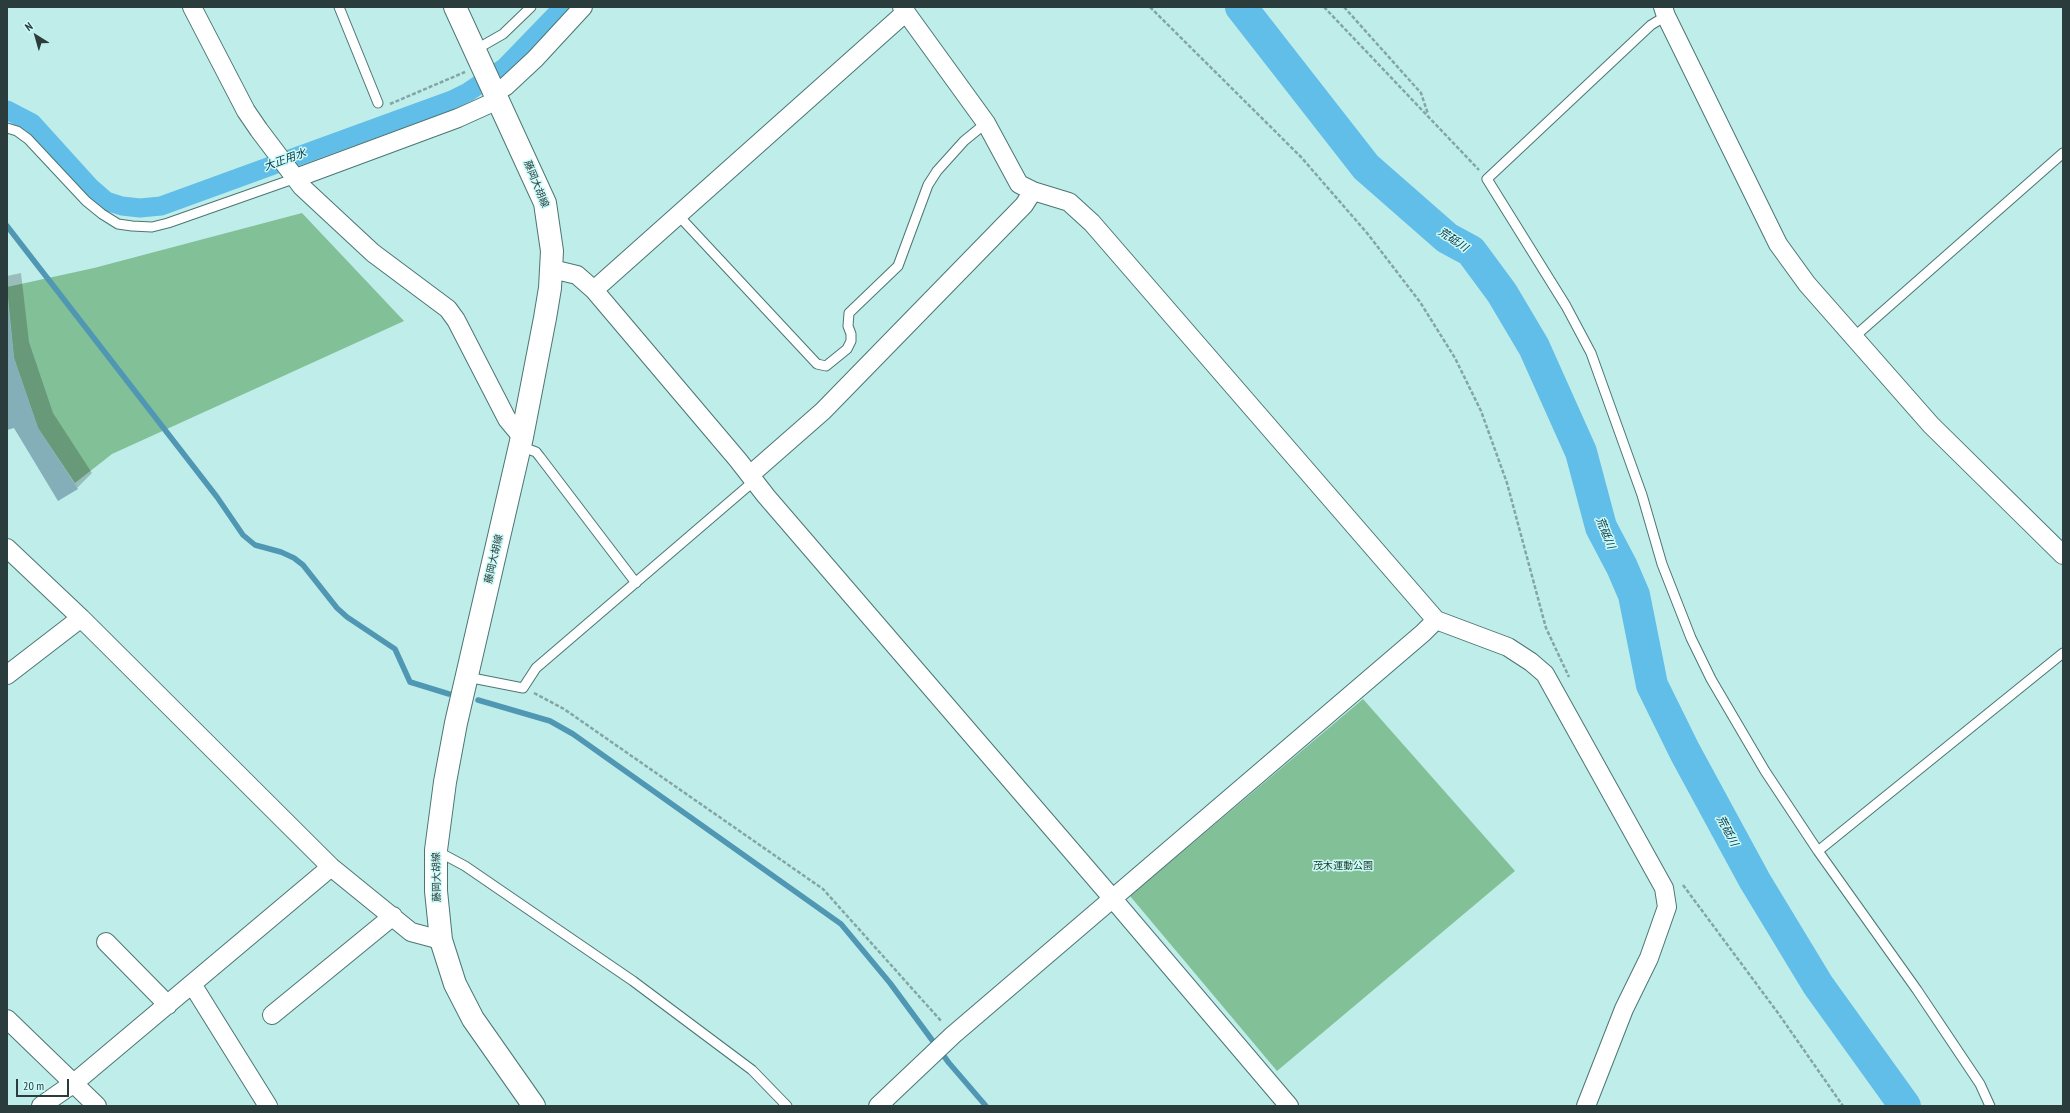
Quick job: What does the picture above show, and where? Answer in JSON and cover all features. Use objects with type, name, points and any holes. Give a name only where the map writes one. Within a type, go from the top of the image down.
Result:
[{"type":"main road","name":"藤岡大胡線","points":[[455,7],[545,203],[551,237],[552,269],[545,318],[521,441],[467,677],[445,782],[436,850],[436,891],[441,940],[455,984],[474,1019],[534,1106]]},
{"type":"street","points":[[192,7],[246,111],[302,187],[373,253],[448,309],[456,320],[507,419],[521,441]]},
{"type":"street","points":[[294,175],[458,118],[487,78],[506,86],[534,60],[582,7]]},
{"type":"street","points":[[594,290],[904,9],[986,123],[1019,184],[1033,191],[1069,202],[1092,223],[1436,620],[1508,647],[1531,662],[1545,674],[1664,888],[1667,907],[1649,958],[1624,1009],[1586,1106]]},
{"type":"street","points":[[1665,11],[1778,244],[1807,284],[1932,425],[2063,555]]},
{"type":"street","points":[[752,478],[823,411],[1024,205],[1033,191]]},
{"type":"street","points":[[552,269],[577,275],[594,290],[752,478],[1114,899],[1288,1106]]},
{"type":"street","points":[[7,548],[81,618],[331,867],[411,932],[441,940]]},
{"type":"street","points":[[7,675],[81,618]]},
{"type":"street","points":[[878,1106],[953,1035],[1114,899],[1423,633],[1436,620]]},
{"type":"street","points":[[41,1106],[74,1083],[331,867]]},
{"type":"street","points":[[272,1015],[392,916]]},
{"type":"street","points":[[106,942],[168,1005]]},
{"type":"street","points":[[192,984],[268,1106]]},
{"type":"street","points":[[7,1019],[97,1106]]},
{"type":"lane","points":[[339,7],[378,103]]},
{"type":"lane","points":[[487,78],[504,34],[531,7]]},
{"type":"lane","points":[[1665,11],[1487,179],[1566,306],[1591,353],[1642,495],[1662,564],[1691,638],[1711,679],[1765,771],[1818,851],[1926,1003],[1980,1084],[1990,1106]]},
{"type":"lane","points":[[678,215],[817,364],[826,366],[847,349],[851,341],[851,334],[848,326],[849,313],[898,266],[928,185],[937,171],[964,140],[986,123]]},
{"type":"lane","points":[[7,128],[17,131],[28,139],[86,201],[118,224],[152,227],[168,223],[294,175]]},
{"type":"lane","points":[[1854,337],[2063,153]]},
{"type":"lane","points":[[521,441],[540,457],[636,583]]},
{"type":"lane","points":[[467,677],[523,688],[536,668],[636,583],[752,478]]},
{"type":"lane","points":[[1818,851],[2063,653]]},
{"type":"lane","points":[[436,850],[465,866],[632,981],[752,1070],[787,1106]]},
{"type":"path","points":[[1150,7],[1301,157],[1367,233],[1420,302],[1455,358],[1481,411],[1502,469],[1546,628],[1572,684]]},
{"type":"path","points":[[1324,7],[1487,179]]},
{"type":"path","points":[[1344,7],[1421,93],[1429,117]]},
{"type":"path","points":[[378,103],[380,106],[384,106],[487,78]]},
{"type":"path","points":[[523,688],[564,709],[823,889],[953,1035]]},
{"type":"path","points":[[1681,883],[1778,1013],[1843,1106]]},
{"type":"green space","points":[[302,213],[404,321],[112,454],[75,483],[38,428],[14,358],[7,287],[94,268]]},
{"type":"green space","name":"茂木運動公園","points":[[1363,699],[1515,871],[1277,1071],[1130,896]]},
{"type":"building","points":[[8,304],[14,358],[38,428],[78,489],[58,501],[14,428],[7,430]]},
{"type":"waterway","name":"大正用水","points":[[7,110],[32,123],[90,187],[106,201],[122,206],[140,208],[161,206],[452,100],[468,92],[504,68],[563,7]]},
{"type":"waterway","name":"荒砥川","points":[[1241,7],[1366,167],[1447,238],[1471,251],[1502,293],[1534,347],[1581,452],[1601,527],[1622,567],[1634,595],[1652,685],[1685,752],[1755,881],[1818,985],[1905,1106]]},
{"type":"waterway","points":[[7,226],[217,497],[243,535],[255,545],[281,552],[294,558],[303,565],[337,608],[347,617],[395,649],[410,682],[449,694]]},
{"type":"waterway","points":[[478,700],[550,721],[573,734],[841,924],[890,983],[949,1063],[986,1106]]}]
